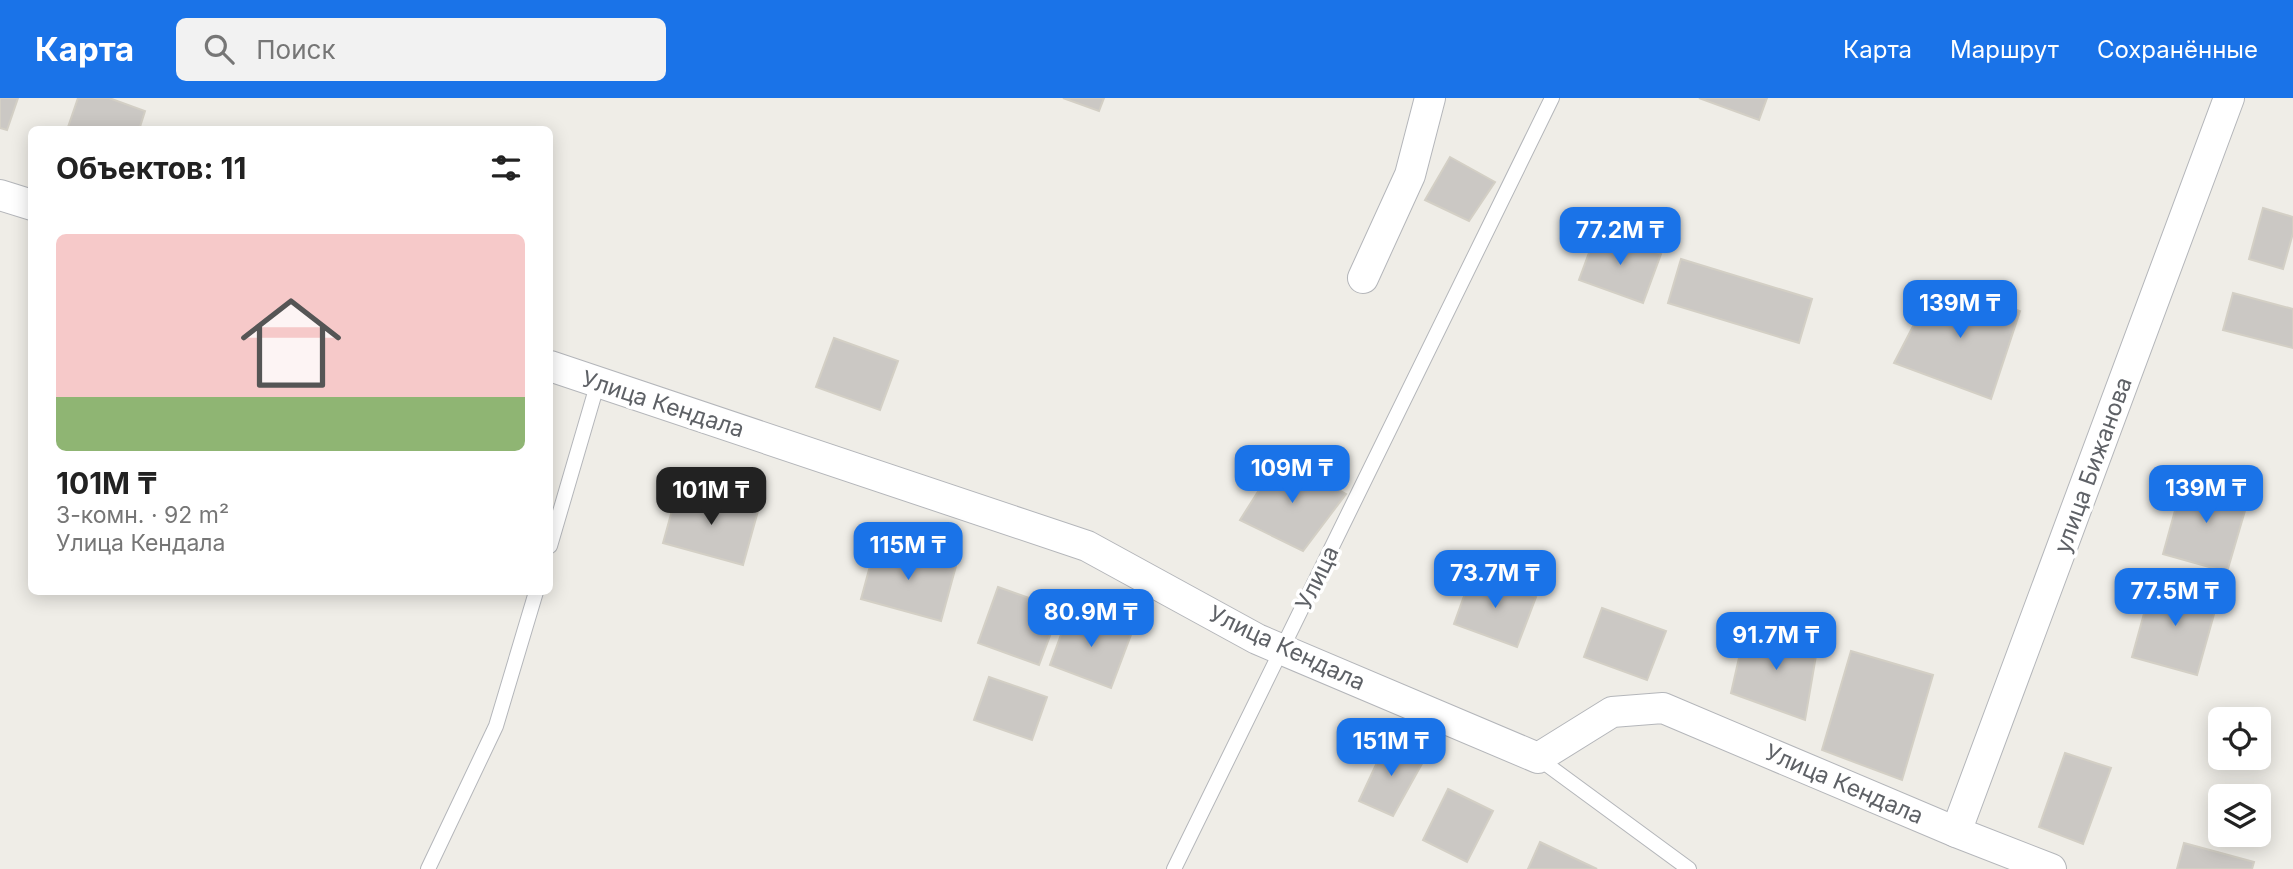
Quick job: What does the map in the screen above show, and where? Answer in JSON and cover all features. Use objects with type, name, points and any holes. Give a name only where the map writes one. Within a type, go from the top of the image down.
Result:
[{"type":"street","points":[[1363,278],[1410,175],[1430,98]]},
{"type":"street","name":"улица Бижанова","points":[[1956,832],[2229,98]]},
{"type":"street","points":[[0,195],[28,204]]},
{"type":"street","name":"Улица Кендала","points":[[553,367],[1087,546],[1257,639],[1538,758],[1612,712],[1664,708],[1956,832],[2051,869]]},
{"type":"lane","name":"Улица","points":[[1174,869],[1552,98]]},
{"type":"lane","points":[[553,535],[598,382]]},
{"type":"lane","points":[[428,869],[496,726],[535,595]]},
{"type":"lane","points":[[1538,758],[1689,869]]},
{"type":"building","points":[[0,98],[18,98],[7,130],[0,128]]},
{"type":"building","points":[[78,98],[109,98],[145,111],[140,126],[68,126]]},
{"type":"building","points":[[1063,98],[1104,98],[1099,111]]},
{"type":"building","points":[[1699,98],[1767,98],[1759,120]]},
{"type":"building","points":[[1450,157],[1495,182],[1469,221],[1425,200]]},
{"type":"building","points":[[2263,208],[2293,217],[2293,233],[2283,269],[2249,259]]},
{"type":"building","points":[[1597,231],[1661,254],[1643,303],[1579,280]]},
{"type":"building","points":[[1681,259],[1812,299],[1799,343],[1668,303]]},
{"type":"building","points":[[1936,282],[2020,311],[1991,399],[1894,363]]},
{"type":"building","points":[[2233,293],[2293,309],[2293,348],[2223,330]]},
{"type":"building","points":[[834,338],[898,361],[880,410],[816,387]]},
{"type":"building","points":[[1280,457],[1346,494],[1303,551],[1240,520]]},
{"type":"building","points":[[2184,478],[2249,497],[2227,572],[2163,554]]},
{"type":"building","points":[[678,489],[758,511],[743,565],[663,543]]},
{"type":"building","points":[[876,544],[956,566],[941,621],[861,599]]},
{"type":"building","points":[[1472,574],[1536,597],[1517,647],[1454,624]]},
{"type":"building","points":[[2153,581],[2218,600],[2197,675],[2132,657]]},
{"type":"building","points":[[998,587],[1060,609],[1039,665],[978,643]]},
{"type":"building","points":[[1602,608],[1666,631],[1647,680],[1584,657]]},
{"type":"building","points":[[1070,610],[1132,632],[1111,688],[1050,665]]},
{"type":"building","points":[[1746,627],[1818,644],[1805,720],[1731,693]]},
{"type":"building","points":[[1851,651],[1933,675],[1902,780],[1822,750]]},
{"type":"building","points":[[989,677],[1047,697],[1032,740],[974,720]]},
{"type":"building","points":[[1388,739],[1424,760],[1393,816],[1359,801]]},
{"type":"building","points":[[2065,753],[2111,768],[2083,844],[2039,827]]},
{"type":"building","points":[[1448,789],[1493,811],[1467,862],[1423,840]]},
{"type":"building","points":[[1540,842],[1597,869],[1528,869]]},
{"type":"building","points":[[2184,843],[2254,862],[2252,869],[2177,869]]}]
